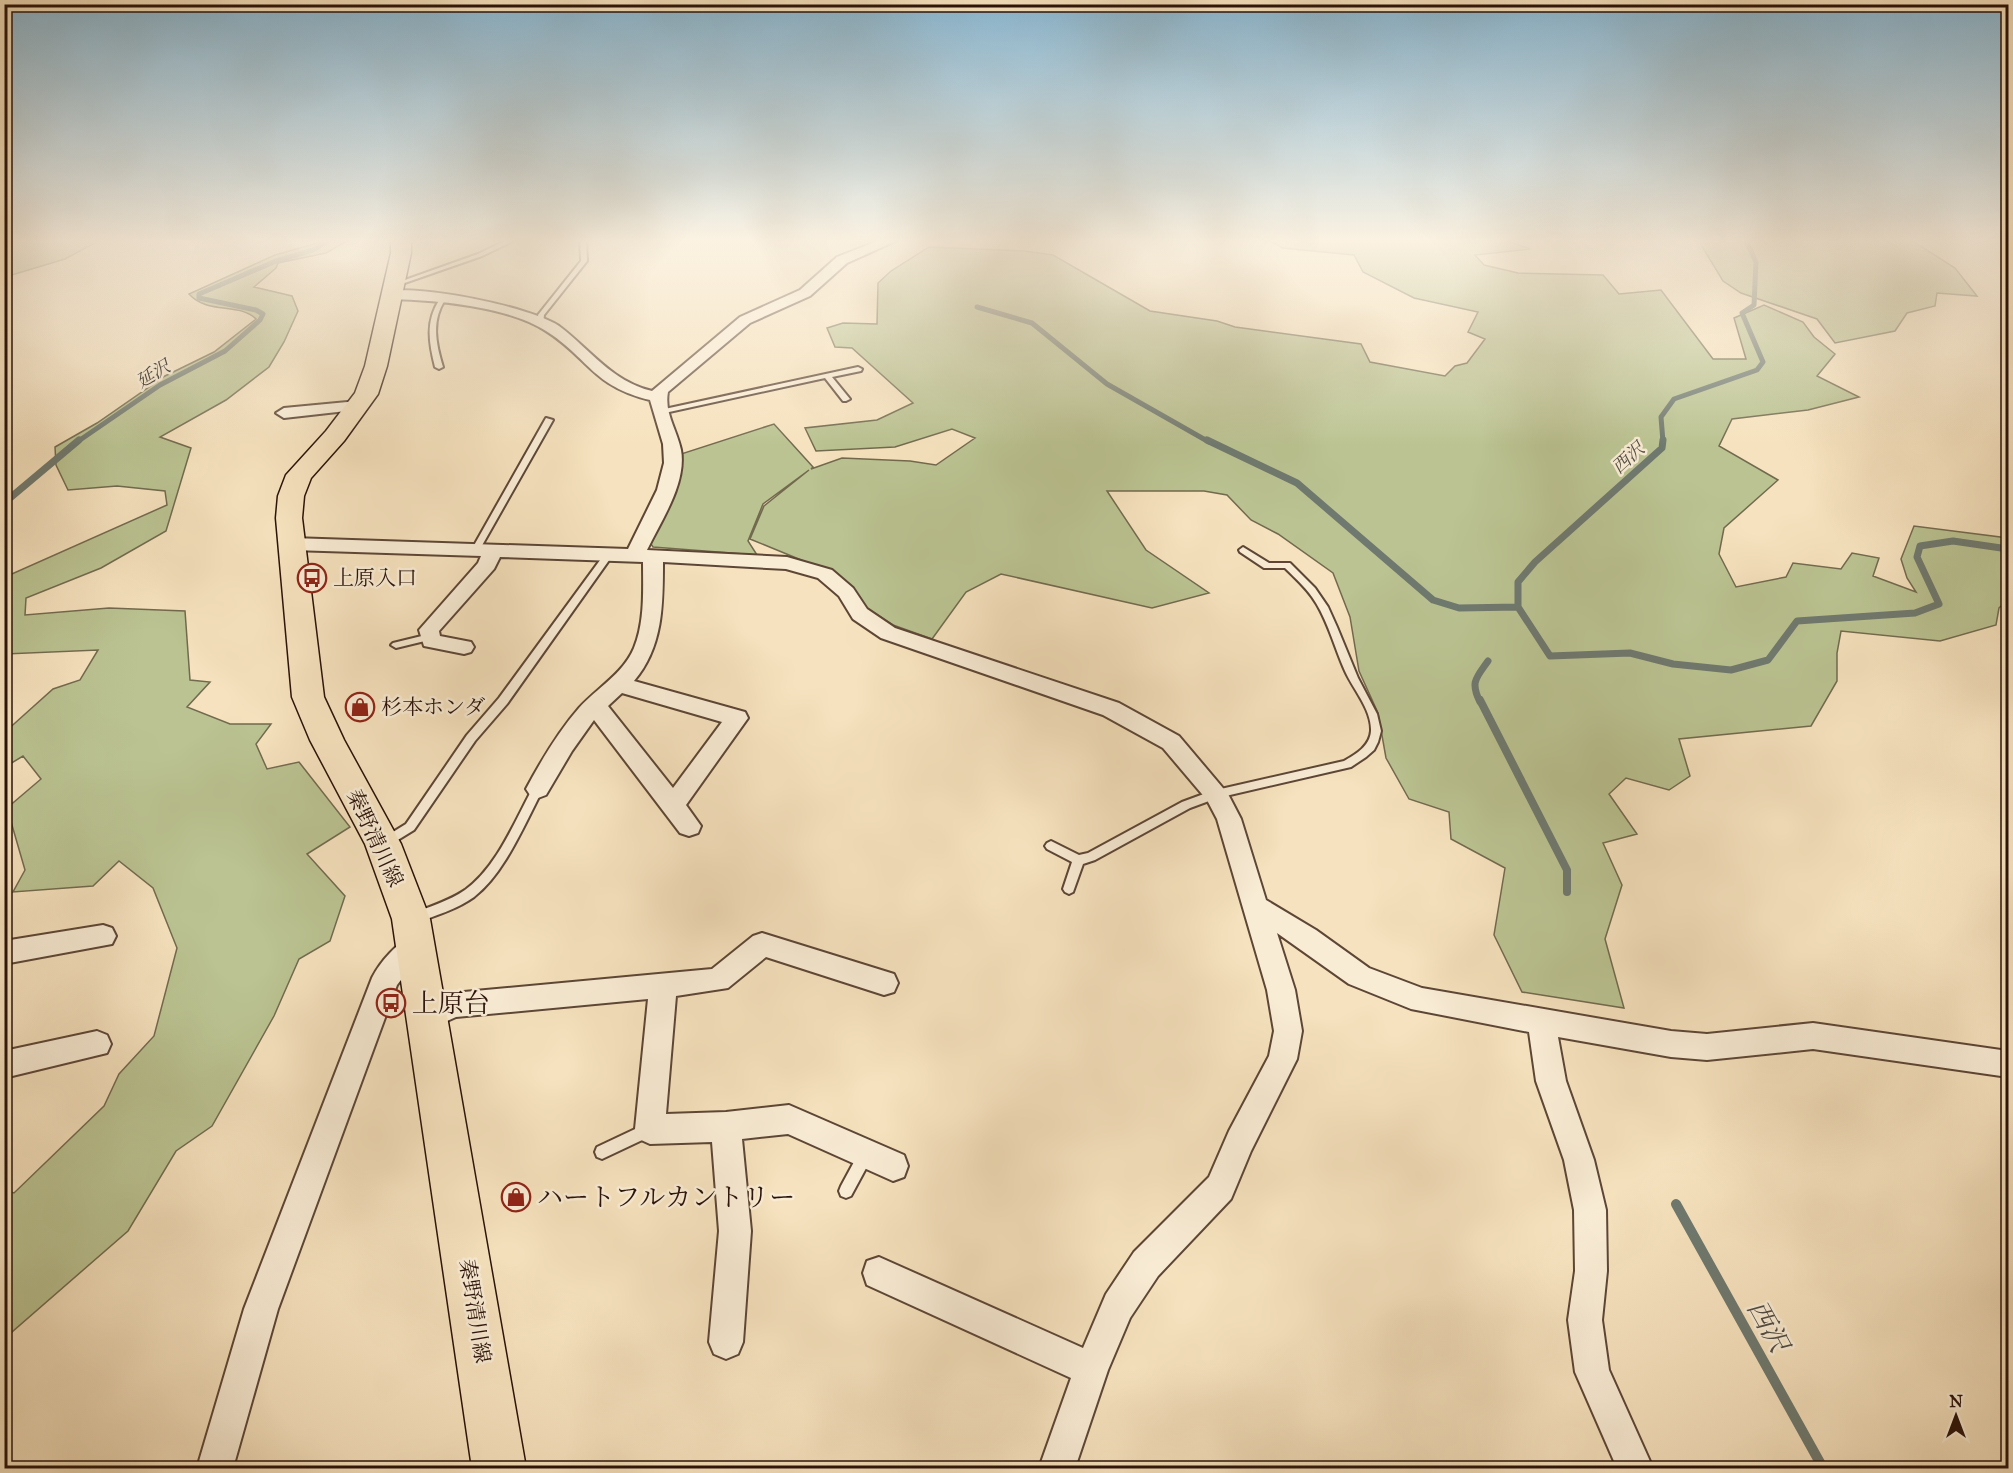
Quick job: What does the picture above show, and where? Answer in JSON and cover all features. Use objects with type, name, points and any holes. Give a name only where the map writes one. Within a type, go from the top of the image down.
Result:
[{"type":"main road","name":"秦野清川線","points":[[388,309],[376,366],[358,406],[299,475],[293,486],[288,507],[291,544],[308,697],[383,844],[412,933],[499,1468]]},
{"type":"street","points":[[489,309],[541,322],[552,328],[602,376],[659,405]]},
{"type":"street","points":[[538,789],[571,734],[595,705],[621,685],[640,658],[650,629],[653,604],[644,556],[671,475],[673,453],[659,405],[660,390],[745,320],[770,309]]},
{"type":"street","points":[[284,412],[358,406]]},
{"type":"street","points":[[291,544],[609,554],[787,564],[825,574],[846,592],[860,614],[888,633],[1111,709],[1172,742],[1216,794],[1229,819],[1281,990],[1288,1031],[1283,1059],[1240,1141],[1220,1188],[1146,1264],[1118,1306],[1091,1370],[1057,1468]]},
{"type":"street","points":[[464,647],[430,641],[429,630],[487,565],[485,549]]},
{"type":"street","points":[[621,685],[737,718],[673,805]]},
{"type":"street","points":[[595,705],[689,826]]},
{"type":"street","points":[[1255,906],[1307,938],[1359,976],[1421,1000],[1671,1044],[1707,1047],[1813,1036],[2008,1064]]},
{"type":"street","points":[[215,1468],[261,1309],[386,978],[412,933]]},
{"type":"street","points":[[8,959],[103,936]]},
{"type":"street","points":[[427,1017],[453,1005],[718,980],[762,944],[884,983]]},
{"type":"street","points":[[663,985],[650,1129],[726,1127],[789,1119],[893,1166]]},
{"type":"street","points":[[1541,1020],[1551,1081],[1579,1160],[1590,1210],[1591,1271],[1584,1320],[1592,1372],[1635,1468]]},
{"type":"street","points":[[4,1065],[98,1044]]},
{"type":"street","points":[[726,1127],[735,1231],[726,1342]]},
{"type":"street","points":[[879,1273],[1091,1370]]},
{"type":"lane","points":[[436,309],[431,338],[439,367]]},
{"type":"lane","points":[[541,322],[541,315],[546,309]]},
{"type":"lane","points":[[659,405],[858,369]]},
{"type":"lane","points":[[827,376],[846,399]]},
{"type":"lane","points":[[485,549],[549,420]]},
{"type":"lane","points":[[1051,846],[1078,860],[1091,857],[1186,805],[1216,794],[1347,764],[1362,755],[1373,744],[1377,729],[1324,609],[1309,585],[1287,565],[1267,566],[1243,550]]},
{"type":"lane","points":[[383,844],[410,827],[471,738],[503,701],[609,554]]},
{"type":"lane","points":[[396,645],[430,637]]},
{"type":"lane","points":[[412,933],[476,887],[496,861],[538,789]]},
{"type":"lane","points":[[1069,889],[1078,860]]},
{"type":"lane","points":[[602,1152],[650,1129]]},
{"type":"lane","points":[[846,1191],[866,1154]]},
{"type":"green space","points":[[226,309],[297,309],[298,311],[284,342],[269,367],[226,400],[160,437],[191,448],[166,531],[101,568],[26,598],[25,615],[109,608],[185,611],[190,680],[210,682],[187,707],[230,724],[271,724],[256,744],[267,769],[299,762],[350,827],[307,854],[345,896],[330,941],[299,959],[274,1016],[212,1126],[176,1151],[128,1231],[5,1338],[5,1190],[14,1193],[104,1106],[119,1074],[154,1036],[177,948],[153,888],[119,861],[93,886],[13,892],[25,870],[7,808],[41,779],[23,756],[5,767],[5,732],[53,689],[80,680],[98,650],[5,654],[5,577],[167,505],[165,491],[117,486],[68,490],[56,465],[55,447],[97,423],[165,376],[214,352],[256,319],[241,311]]},
{"type":"green space","points":[[877,309],[1146,309],[1217,321],[1235,327],[1361,344],[1370,362],[1445,376],[1455,366],[1467,363],[1485,339],[1468,332],[1478,312],[1463,309],[1675,309],[1713,359],[1746,359],[1734,318],[1755,309],[1773,309],[1803,322],[1814,337],[1835,354],[1817,376],[1859,397],[1808,410],[1732,419],[1719,446],[1778,480],[1724,528],[1719,554],[1736,587],[1786,577],[1793,563],[1841,569],[1852,553],[1879,558],[1873,576],[1916,592],[1907,578],[1901,559],[1914,526],[2008,538],[2008,600],[1999,608],[1996,625],[1940,641],[1841,631],[1837,653],[1837,681],[1811,726],[1679,739],[1690,776],[1669,790],[1626,778],[1609,794],[1637,834],[1603,843],[1622,885],[1605,939],[1624,1008],[1522,992],[1494,935],[1505,868],[1451,839],[1449,812],[1409,799],[1386,758],[1378,713],[1359,671],[1350,617],[1333,573],[1278,534],[1251,520],[1227,495],[1204,491],[1107,491],[1146,550],[1209,593],[1152,608],[1001,574],[966,592],[932,639],[893,625],[865,607],[849,588],[806,562],[750,539],[764,506],[809,470],[763,504],[748,541],[757,555],[653,547],[649,541],[681,454],[774,424],[813,467],[811,469],[842,458],[910,461],[936,465],[975,438],[952,429],[895,447],[816,451],[805,428],[877,420],[913,403],[852,348],[835,347],[827,328],[843,323],[877,324]]},
{"type":"green space","points":[[1787,309],[1924,309],[1907,313],[1895,331],[1835,343],[1817,319]]},
{"type":"waterway","name":"延沢","points":[[77,442],[160,385],[225,351],[260,320],[263,314],[250,309]]},
{"type":"waterway","points":[[983,309],[1032,323],[1107,384],[1209,442]]},
{"type":"waterway","name":"西沢","points":[[1663,441],[1661,417],[1674,399],[1757,370],[1763,362],[1742,313],[1748,309]]},
{"type":"waterway","name":"延沢","points":[[4,503],[79,440]]},
{"type":"waterway","points":[[1207,440],[1297,483],[1433,600],[1459,608],[1518,607]]},
{"type":"waterway","name":"西沢","points":[[1518,607],[1518,582],[1535,562],[1662,448],[1663,441]]},
{"type":"waterway","points":[[1518,607],[1550,656],[1630,653],[1673,664],[1731,670],[1768,660],[1797,621],[1915,613],[1939,604],[1917,557],[1920,546],[1953,541],[2008,549]]},
{"type":"waterway","name":"西沢","points":[[1480,702],[1475,685],[1488,661]]},
{"type":"waterway","name":"西沢","points":[[1480,700],[1567,870],[1567,892]]},
{"type":"waterway","name":"西沢","points":[[1676,1204],[1823,1468]]},
{"type":"place","name":"上原入口","points":[[312,578]]},
{"type":"place","name":"杉本ホンダ","points":[[360,707]]},
{"type":"place","name":"上原台","points":[[391,1003]]},
{"type":"place","name":"ハートフルカントリー","points":[[516,1197]]}]
